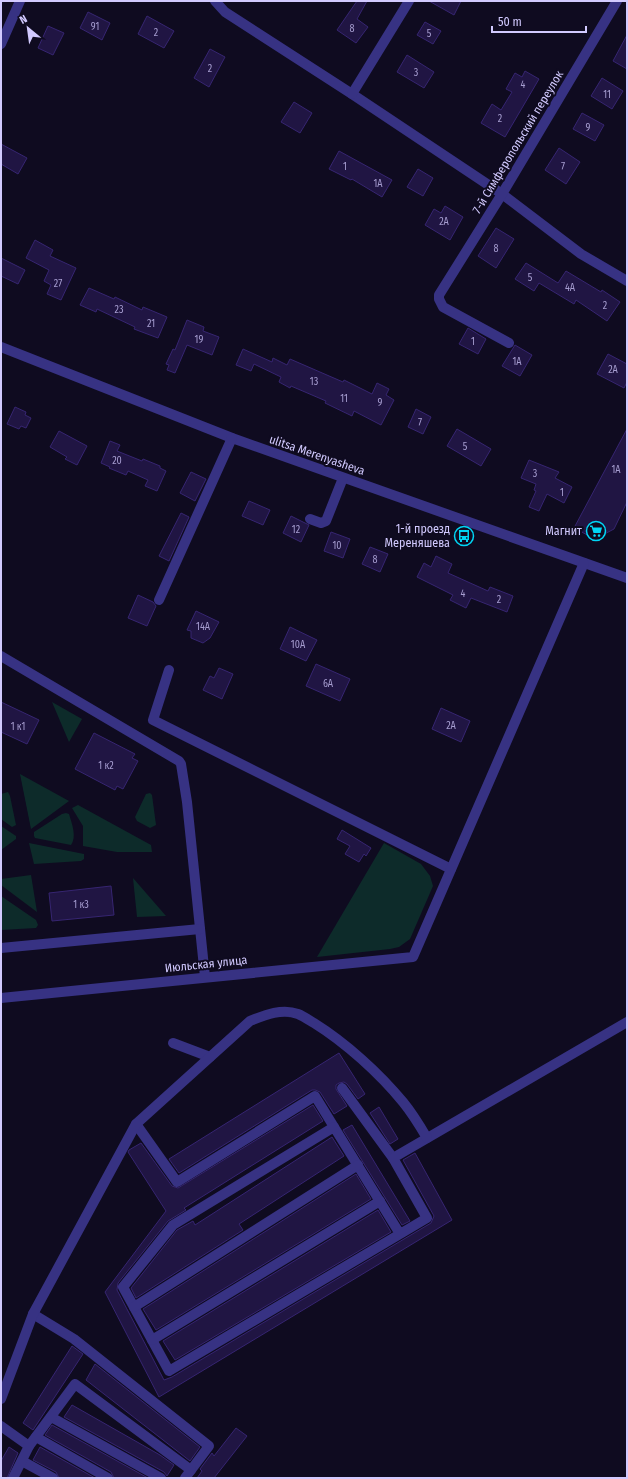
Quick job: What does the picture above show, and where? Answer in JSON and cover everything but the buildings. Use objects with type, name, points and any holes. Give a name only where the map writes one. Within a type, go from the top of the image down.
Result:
[{"type":"street","points":[[1,44],[20,1]]},
{"type":"street","points":[[215,1],[225,12],[352,94],[502,194],[581,254],[627,281]]},
{"type":"street","points":[[352,94],[409,1]]},
{"type":"street","name":"7-й Симферопольский переулок","points":[[509,343],[443,307],[439,299],[440,295],[617,1]]},
{"type":"street","name":"ulitsa Merenyasheva","points":[[1,347],[232,438],[584,563],[626,574]]},
{"type":"street","points":[[159,600],[232,438]]},
{"type":"street","points":[[310,519],[321,523],[326,522],[343,478]]},
{"type":"street","points":[[170,670],[153,720],[451,869],[584,563]]},
{"type":"street","points":[[1,656],[92,709],[180,763],[182,766],[205,977]]},
{"type":"street","name":"Июльская улица","points":[[1,998],[413,956],[451,869]]},
{"type":"street","points":[[1,948],[200,929]]},
{"type":"street","points":[[1,1399],[33,1314],[136,1124],[250,1021],[264,1015],[281,1012],[298,1014],[322,1028],[343,1043],[379,1076],[404,1103],[427,1138]]},
{"type":"street","points":[[393,1158],[627,1022]]},
{"type":"street","points":[[173,1043],[210,1057]]},
{"type":"street","points":[[334,1127],[173,1225],[123,1287],[169,1371],[427,1218],[393,1158],[342,1088]]},
{"type":"street","points":[[136,1124],[177,1182],[315,1096],[400,1234]]},
{"type":"street","points":[[134,1307],[358,1166]]},
{"type":"street","points":[[152,1340],[380,1201]]},
{"type":"street","points":[[13,1478],[29,1446],[75,1384],[188,1474],[209,1446],[74,1339],[33,1314]]},
{"type":"street","points":[[51,1417],[161,1478]]},
{"type":"street","points":[[1,1426],[29,1446]]},
{"type":"street","points":[[36,1437],[108,1478]]},
{"type":"street","points":[[22,1461],[53,1478]]},
{"type":"green space","points":[[52,702],[82,719],[69,742]]},
{"type":"green space","points":[[20,774],[69,801],[31,829]]},
{"type":"green space","points":[[8,792],[16,825],[12,827],[1,819],[1,794]]},
{"type":"green space","points":[[150,793],[152,795],[156,825],[150,828],[137,821],[135,817],[146,794]]},
{"type":"green space","points":[[78,805],[151,845],[152,852],[117,852],[83,846],[83,826],[72,808]]},
{"type":"green space","points":[[66,813],[69,814],[73,830],[74,838],[71,845],[35,838],[34,832]]},
{"type":"green space","points":[[1,826],[16,836],[16,839],[1,850]]},
{"type":"green space","points":[[29,843],[84,854],[84,859],[81,861],[34,864]]},
{"type":"green space","points":[[384,843],[421,864],[430,876],[433,886],[410,939],[399,947],[390,949],[317,957]]},
{"type":"green space","points":[[31,875],[37,912],[1,885],[1,879]]},
{"type":"green space","points":[[133,878],[166,916],[137,917]]},
{"type":"green space","points":[[1,896],[36,920],[38,925],[36,928],[1,930]]},
{"type":"place","name":"Магнит","points":[[596,531]]},
{"type":"place","name":"1-й проезд Мереняшева","points":[[464,536]]}]
